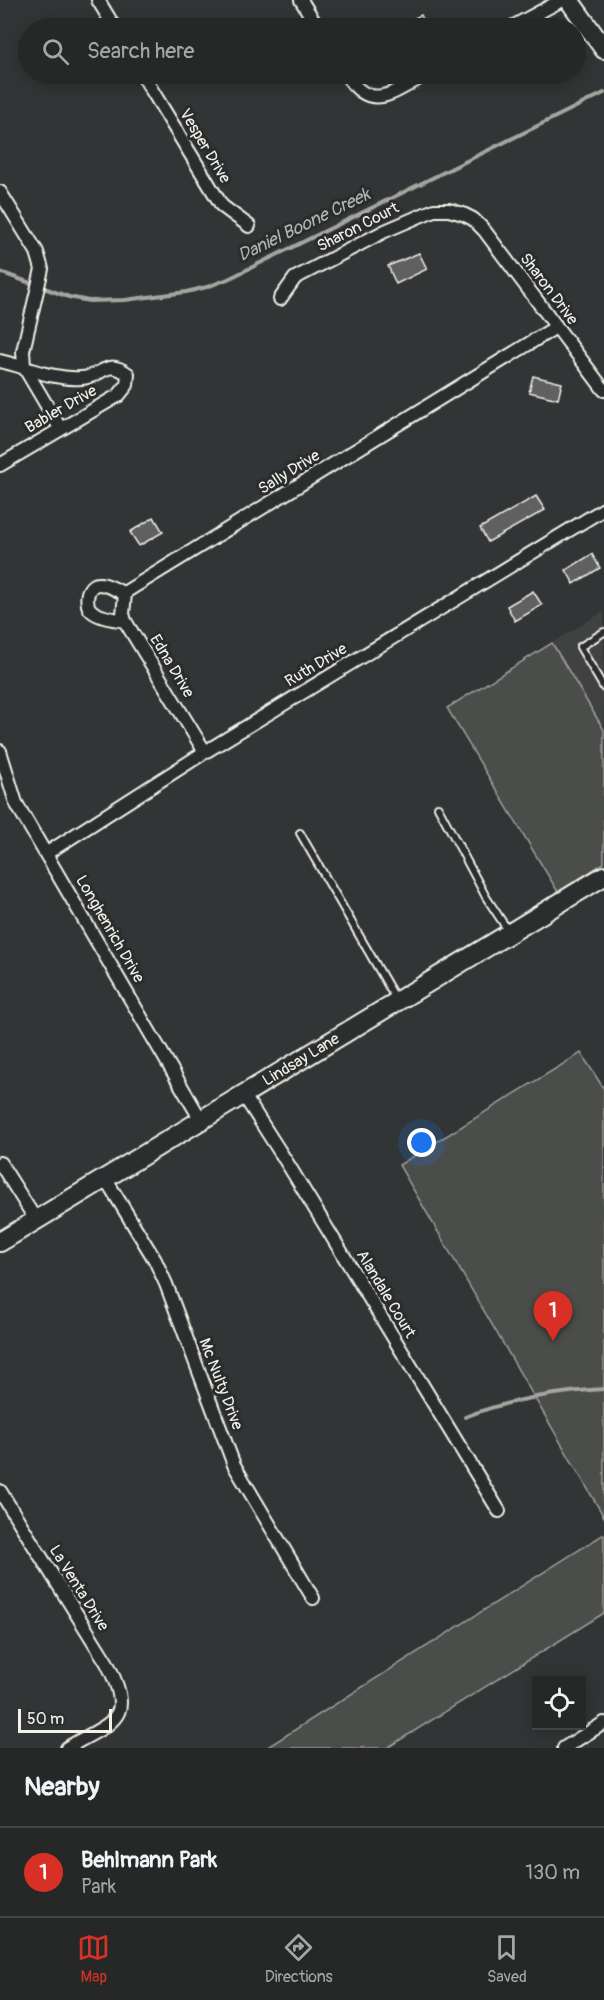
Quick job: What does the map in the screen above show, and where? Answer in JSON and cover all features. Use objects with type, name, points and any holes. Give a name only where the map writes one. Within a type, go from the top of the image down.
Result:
[{"type":"street","points":[[98,0],[109,18]]},
{"type":"street","points":[[301,0],[312,18]]},
{"type":"street","points":[[529,18],[562,0]]},
{"type":"street","points":[[569,0],[582,18]]},
{"type":"street","points":[[586,24],[604,49]]},
{"type":"street","name":"Vesper Drive","points":[[148,84],[222,207],[249,226]]},
{"type":"street","points":[[352,84],[366,96],[383,97],[408,84]]},
{"type":"street","points":[[0,192],[37,252],[42,269],[42,277],[35,297],[23,351],[24,366],[60,428]]},
{"type":"street","name":"Sharon Court","points":[[280,299],[295,278],[385,231],[434,210],[449,210],[463,214]]},
{"type":"street","name":"Sharon Drive","points":[[463,214],[473,219],[484,230],[604,390]]},
{"type":"street","name":"Sally Drive","points":[[124,594],[556,327]]},
{"type":"street","points":[[0,361],[24,366]]},
{"type":"street","name":"Babler Drive","points":[[0,465],[119,394],[127,385],[128,374],[118,367],[108,367],[84,378],[57,378],[24,366]]},
{"type":"street","name":"Ruth Drive","points":[[46,853],[205,752],[604,509]]},
{"type":"street","points":[[124,594],[104,584],[96,584],[91,587],[87,597],[89,607],[95,613],[125,621]]},
{"type":"street","name":"Edna Drive","points":[[124,594],[125,621],[205,752]]},
{"type":"street","name":"Longhenrich Drive","points":[[0,751],[16,802],[201,1120]]},
{"type":"street","name":"Lindsay Lane","points":[[0,1242],[604,876]]},
{"type":"street","name":"Alandale Court","points":[[243,1094],[290,1166],[499,1511]]},
{"type":"street","points":[[0,1163],[36,1220]]},
{"type":"street","name":"Mc Nulty Drive","points":[[105,1178],[155,1260],[166,1284],[234,1465],[314,1598]]},
{"type":"street","name":"La Venta Drive","points":[[0,1491],[106,1663],[120,1691],[121,1706],[117,1715],[108,1724],[67,1748]]},
{"type":"street","points":[[564,1748],[604,1723]]},
{"type":"lane","points":[[604,632],[580,647],[604,688]]},
{"type":"lane","points":[[438,807],[486,897],[510,933]]},
{"type":"lane","points":[[300,833],[397,1001]]},
{"type":"shaded area","points":[[604,611],[604,730],[552,643]]},
{"type":"shaded area","points":[[552,643],[604,730],[604,863],[558,892],[447,708]]},
{"type":"shaded area","points":[[581,1053],[604,1089],[604,1517],[399,1165]]},
{"type":"shaded area","points":[[604,1534],[604,1613],[387,1748],[266,1748]]},
{"type":"building","points":[[419,253],[427,269],[396,284],[388,266]]},
{"type":"building","points":[[533,376],[562,383],[558,399],[529,392]]},
{"type":"building","points":[[536,496],[545,510],[488,542],[480,528]]},
{"type":"building","points":[[154,517],[163,532],[139,546],[130,532]]},
{"type":"building","points":[[592,554],[600,568],[574,584],[566,570]]},
{"type":"building","points":[[533,591],[542,605],[515,621],[507,606]]},
{"type":"waterway","name":"Daniel Boone Creek","points":[[0,272],[69,297],[89,301],[125,300],[207,287],[228,279],[604,93]]},
{"type":"waterway","points":[[465,1417],[499,1405],[533,1397],[604,1389]]},
{"type":"place","name":"Behlmann Park","points":[[553,1341]]}]
